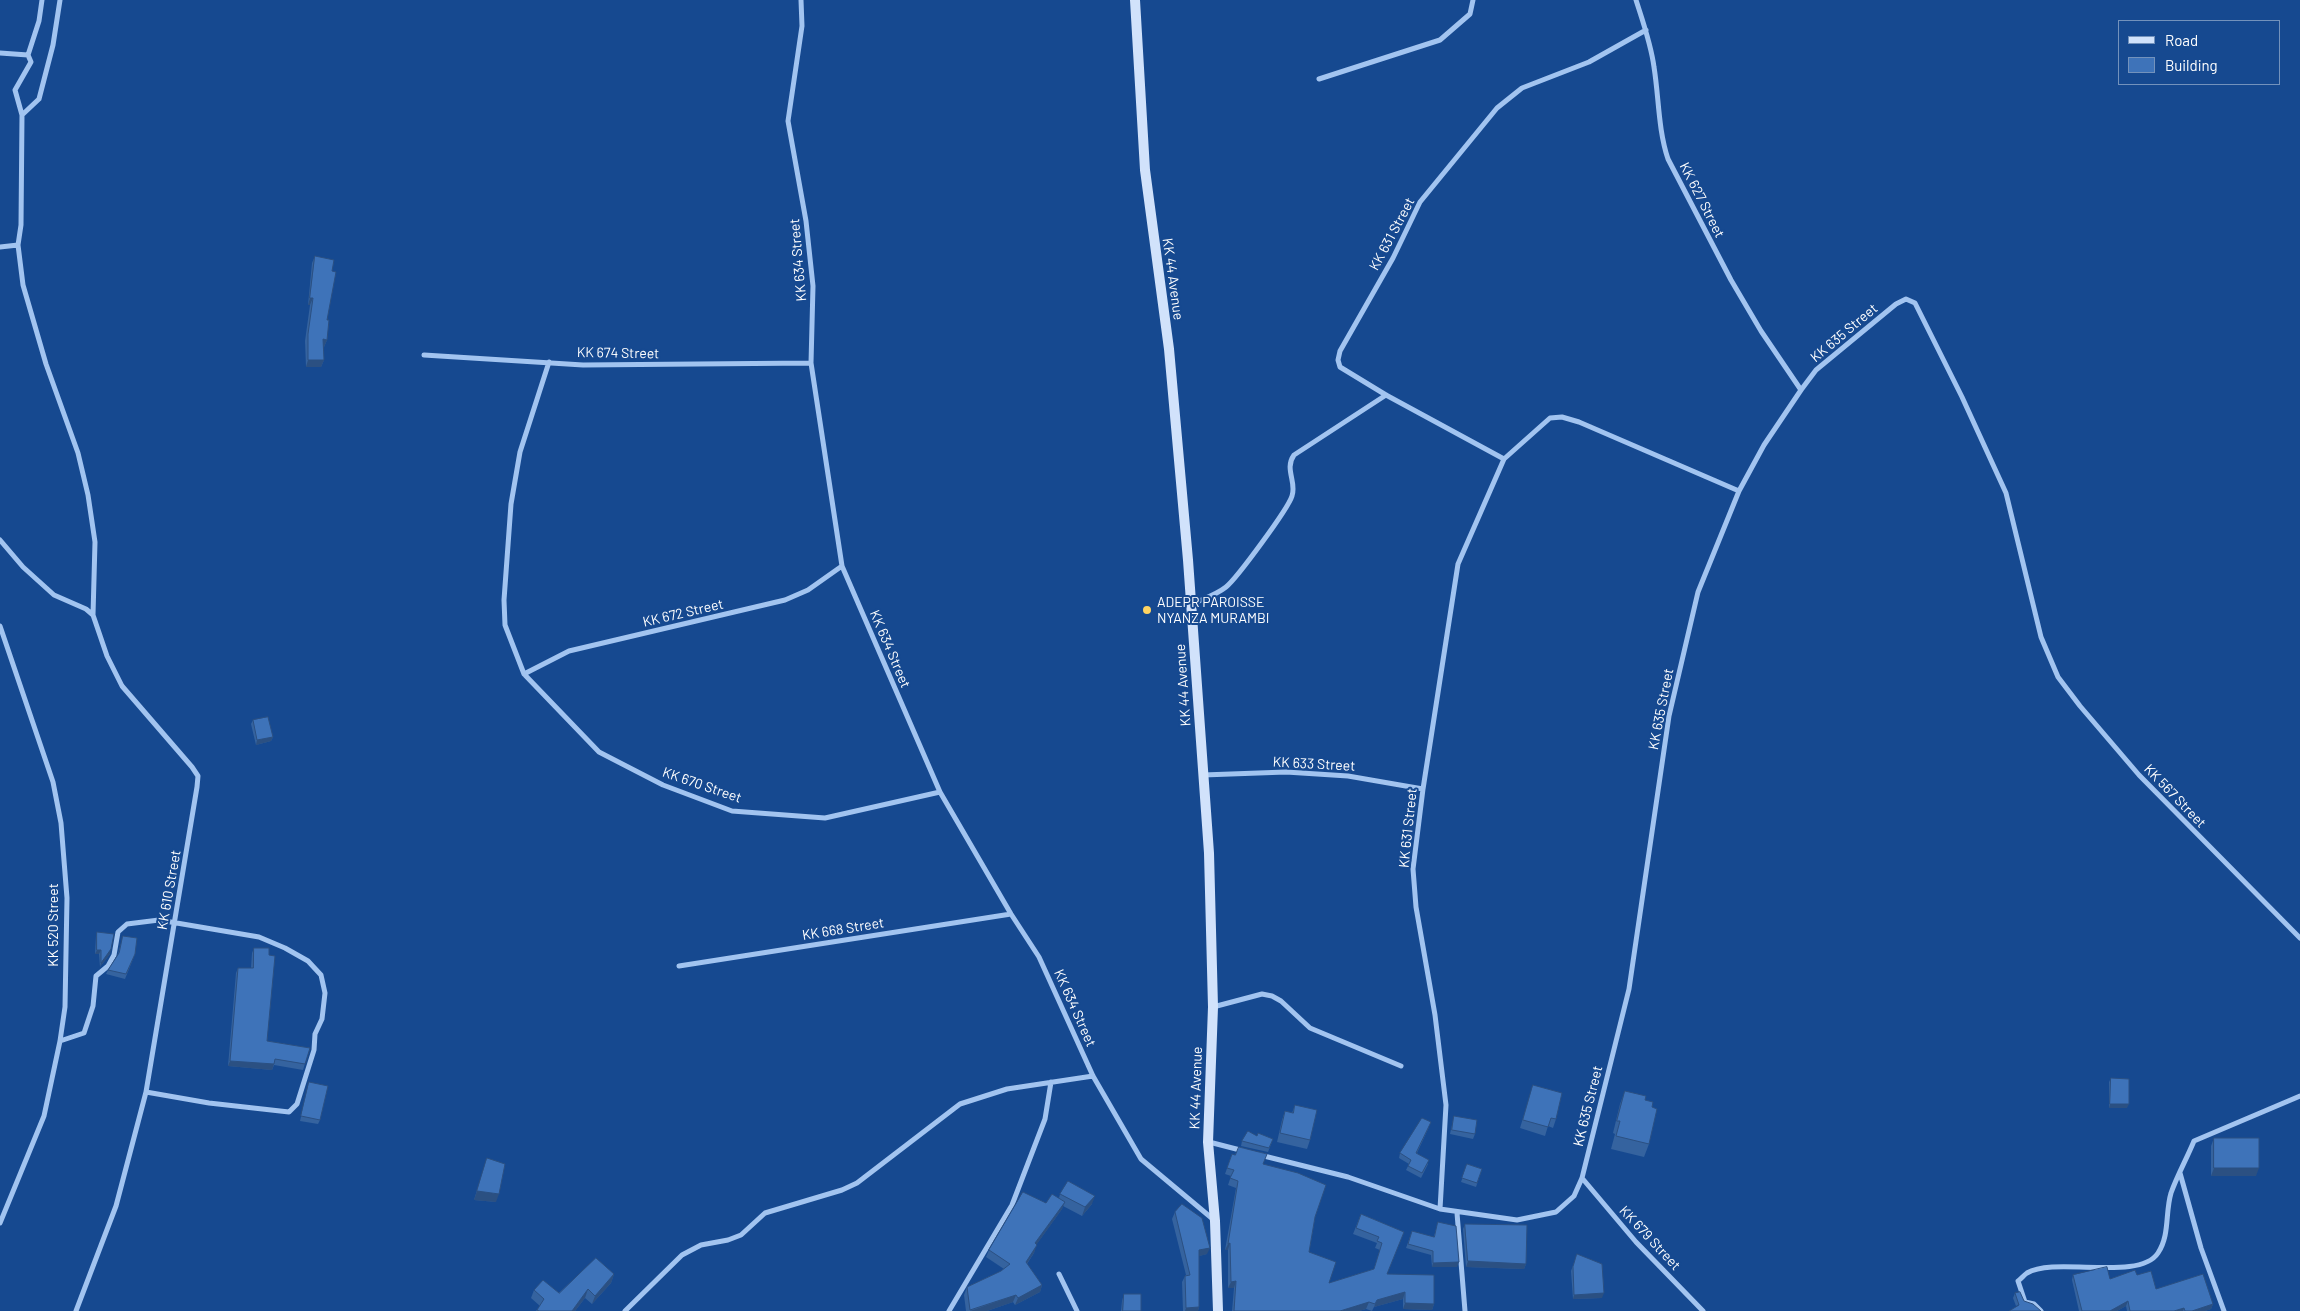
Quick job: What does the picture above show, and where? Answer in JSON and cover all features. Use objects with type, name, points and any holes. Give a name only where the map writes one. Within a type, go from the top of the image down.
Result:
[{"type":"main road","name":"KK 44 Avenue","points":[[1135,0],[1145,170],[1169,349],[1191,604],[1209,853],[1213,1007],[1208,1142],[1215,1221],[1218,1311]]},
{"type":"street","points":[[42,0],[39,21],[28,55],[31,62],[15,90],[22,115],[21,225],[18,245],[23,285],[46,364],[78,453],[88,495],[95,542],[93,615]]},
{"type":"street","points":[[22,115],[39,99],[53,45],[60,0]]},
{"type":"street","name":"KK 634 Street","points":[[802,0],[802,26],[788,121],[806,221],[813,286],[812,364],[842,566],[940,792],[1011,914],[1039,957],[1093,1076],[1141,1159],[1215,1221]]},
{"type":"street","points":[[1319,79],[1440,40],[1470,14],[1473,0]]},
{"type":"street","name":"KK 627 Street","points":[[1636,0],[1646,30],[1654,66],[1662,138],[1668,159],[1731,280],[1760,331],[1801,390]]},
{"type":"street","name":"KK 631 Street","points":[[1504,459],[1386,396],[1340,367],[1338,360],[1340,351],[1393,258],[1420,202],[1497,108],[1522,88],[1589,62],[1646,30]]},
{"type":"street","points":[[0,53],[28,55]]},
{"type":"street","points":[[0,247],[18,245]]},
{"type":"street","name":"KK 635 Street","points":[[1208,1142],[1348,1177],[1440,1209],[1457,1213],[1517,1220],[1556,1212],[1574,1196],[1582,1178],[1629,989],[1669,716],[1698,592],[1739,491],[1764,445],[1801,390],[1816,370],[1896,304],[1906,300],[1916,303],[2006,493],[2041,637],[2049,657]]},
{"type":"street","name":"KK 674 Street","points":[[424,355],[626,366],[812,364]]},
{"type":"street","points":[[524,674],[506,625],[504,600],[512,504],[520,452],[549,362]]},
{"type":"street","points":[[1191,604],[1227,586],[1238,575],[1292,498],[1293,492],[1289,463],[1294,455],[1386,396]]},
{"type":"street","name":"KK 631 Street","points":[[1440,1209],[1446,1105],[1435,1015],[1416,907],[1413,869],[1422,789],[1458,564],[1504,459],[1550,418],[1562,417],[1579,422],[1739,491]]},
{"type":"street","points":[[0,540],[23,567],[54,596],[86,609],[93,615]]},
{"type":"street","name":"KK 672 Street","points":[[524,674],[569,651],[785,600],[808,590],[842,566]]},
{"type":"street","name":"KK 610 Street","points":[[76,1311],[116,1206],[146,1092],[198,776],[192,766],[122,686],[107,656],[93,615]]},
{"type":"street","name":"KK 520 Street","points":[[0,626],[53,782],[60,823],[67,898],[65,1007],[60,1041],[44,1116],[0,1223]]},
{"type":"street","name":"KK 567 Street","points":[[2049,657],[2058,677],[2080,706],[2140,776],[2259,899],[2300,938]]},
{"type":"street","name":"KK 670 Street","points":[[524,674],[599,752],[663,785],[732,811],[825,818],[940,792]]},
{"type":"street","name":"KK 633 Street","points":[[1204,775],[1286,772],[1348,776],[1422,789]]},
{"type":"street","name":"KK 668 Street","points":[[679,966],[1011,914]]},
{"type":"street","points":[[60,1041],[84,1033],[93,1006],[96,976],[108,966],[114,955],[118,932],[127,924],[159,920],[218,932],[259,937],[285,948],[308,962],[321,975],[325,993],[322,1019],[315,1034],[314,1050],[297,1104],[289,1112],[209,1103],[146,1092]]},
{"type":"street","points":[[1213,1007],[1262,994],[1272,996],[1281,1001],[1310,1028],[1400,1066]]},
{"type":"street","points":[[625,1311],[682,1255],[701,1245],[728,1240],[741,1235],[765,1213],[842,1190],[857,1183],[960,1104],[1007,1089],[1093,1076]]},
{"type":"street","points":[[949,1311],[1012,1205],[1045,1119],[1051,1082]]},
{"type":"street","points":[[2041,1311],[2034,1304],[2025,1302],[2018,1281],[2027,1273],[2049,1268],[2133,1266],[2149,1263],[2159,1252],[2166,1232],[2170,1195],[2194,1141],[2300,1096]]},
{"type":"street","points":[[2180,1173],[2201,1248],[2224,1311]]},
{"type":"street","name":"KK 679 Street","points":[[1582,1178],[1636,1242],[1704,1311]]},
{"type":"street","points":[[1457,1213],[1465,1311]]},
{"type":"street","points":[[1059,1274],[1077,1311]]},
{"type":"building","points":[[315,256],[334,260],[332,271],[336,272],[327,320],[329,320],[327,340],[323,339],[324,360],[308,360],[308,334],[313,298],[310,298]]},
{"type":"building","points":[[268,717],[273,737],[257,740],[253,720]]},
{"type":"building","points":[[97,932],[114,934],[111,949],[101,963],[101,950],[97,950]]},
{"type":"building","points":[[123,936],[137,938],[135,954],[126,974],[108,970],[119,953]]},
{"type":"building","points":[[254,948],[269,948],[269,955],[275,956],[267,1041],[310,1048],[305,1064],[275,1059],[274,1064],[230,1061],[238,968],[253,968]]},
{"type":"building","points":[[2111,1078],[2129,1079],[2129,1104],[2110,1104]]},
{"type":"building","points":[[309,1082],[328,1086],[320,1120],[301,1116]]},
{"type":"building","points":[[1533,1085],[1562,1093],[1556,1119],[1551,1118],[1548,1127],[1523,1120]]},
{"type":"building","points":[[1625,1091],[1646,1096],[1645,1100],[1653,1102],[1652,1107],[1657,1109],[1649,1144],[1616,1136],[1620,1121],[1617,1121]]},
{"type":"building","points":[[1295,1105],[1317,1110],[1310,1140],[1280,1133],[1285,1111],[1293,1113]]},
{"type":"building","points":[[1454,1116],[1477,1120],[1475,1134],[1452,1130]]},
{"type":"building","points":[[1422,1118],[1431,1122],[1416,1153],[1429,1160],[1422,1173],[1408,1166],[1411,1160],[1400,1153]]},
{"type":"building","points":[[1248,1131],[1257,1136],[1258,1133],[1273,1139],[1269,1148],[1242,1141]]},
{"type":"building","points":[[2214,1138],[2259,1138],[2259,1168],[2214,1168]]},
{"type":"building","points":[[1239,1147],[1267,1154],[1263,1164],[1298,1173],[1326,1185],[1315,1217],[1309,1252],[1336,1262],[1329,1283],[1374,1269],[1382,1243],[1377,1241],[1379,1237],[1356,1228],[1361,1214],[1404,1232],[1387,1274],[1434,1275],[1434,1304],[1405,1303],[1405,1292],[1377,1300],[1375,1304],[1369,1302],[1340,1311],[1234,1311],[1236,1281],[1231,1282],[1230,1243],[1228,1244],[1238,1181],[1230,1178],[1234,1170],[1227,1168],[1232,1154],[1235,1155]]},
{"type":"building","points":[[487,1158],[505,1164],[499,1194],[477,1191]]},
{"type":"building","points":[[1467,1164],[1482,1169],[1477,1183],[1462,1178]]},
{"type":"building","points":[[1068,1181],[1095,1196],[1085,1207],[1060,1194]]},
{"type":"building","points":[[1023,1192],[1046,1203],[1052,1194],[1065,1202],[1035,1243],[1037,1245],[1026,1262],[1042,1285],[1018,1298],[1016,1295],[970,1310],[967,1287],[1001,1271],[1010,1264],[989,1250]]},
{"type":"building","points":[[1182,1204],[1202,1218],[1210,1248],[1199,1250],[1199,1307],[1186,1308],[1185,1276],[1190,1275],[1175,1212]]},
{"type":"building","points":[[1438,1222],[1456,1226],[1459,1262],[1433,1263],[1433,1251],[1408,1244],[1412,1231],[1434,1237]]},
{"type":"building","points":[[1465,1224],[1527,1225],[1526,1264],[1468,1261]]},
{"type":"building","points":[[1577,1254],[1602,1264],[1604,1293],[1574,1295],[1573,1267]]},
{"type":"building","points":[[596,1258],[614,1274],[595,1296],[588,1289],[572,1311],[537,1310],[544,1299],[534,1290],[543,1280],[559,1293]]},
{"type":"building","points":[[2107,1267],[2110,1279],[2135,1270],[2137,1275],[2151,1271],[2156,1289],[2203,1274],[2213,1304],[2192,1311],[2185,1311],[2184,1308],[2174,1311],[2130,1311],[2128,1301],[2110,1311],[2082,1311],[2073,1275]]},
{"type":"building","points":[[2020,1292],[2024,1301],[2033,1304],[2041,1311],[2009,1311],[2019,1305],[2015,1293]]},
{"type":"building","points":[[1124,1294],[1141,1294],[1141,1311],[1123,1311]]},
{"type":"place","name":"ADEPR PAROISSE NYANZA MURAMBI","points":[[1147,610]]}]
